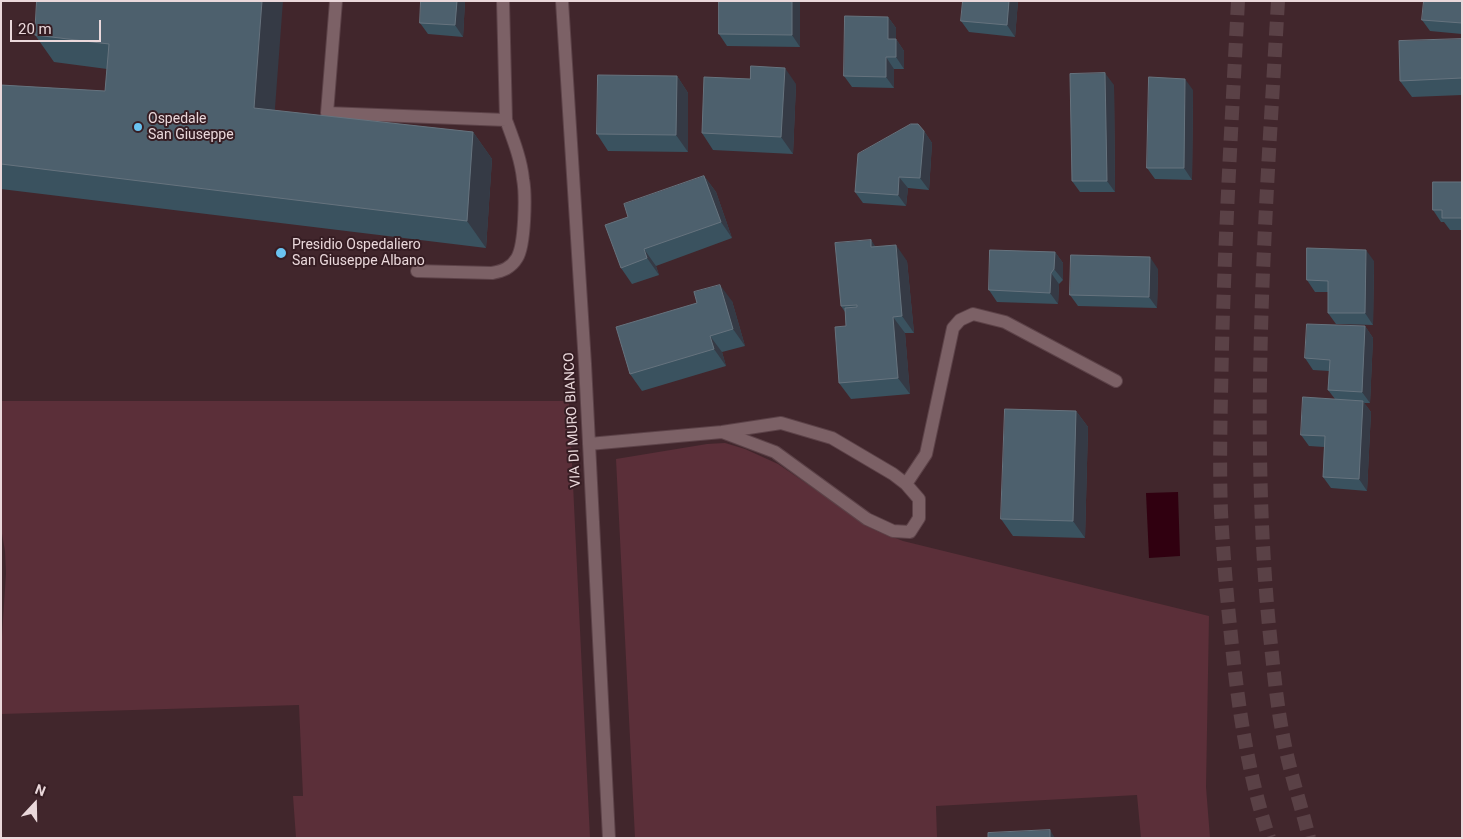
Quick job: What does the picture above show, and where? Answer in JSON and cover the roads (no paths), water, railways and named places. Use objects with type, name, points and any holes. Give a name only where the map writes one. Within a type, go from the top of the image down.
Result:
[{"type":"street","points":[[336,1],[327,114],[506,120]]},
{"type":"street","points":[[417,271],[492,273],[502,271],[507,269],[516,260],[522,244],[524,179],[506,120],[502,1]]},
{"type":"street","name":"VIA DI MURO BIANCO","points":[[562,1],[589,444],[609,838]]},
{"type":"street","points":[[906,484],[926,454],[953,328],[960,320],[973,314],[1005,322],[1116,381]]},
{"type":"street","points":[[589,444],[722,432],[781,423],[832,438],[893,474],[906,484],[919,499],[919,518],[910,532],[893,532],[867,519],[775,452],[722,432]]},
{"type":"tunnel","points":[[1238,1],[1223,304],[1220,430],[1221,512],[1227,598],[1239,706],[1248,759],[1269,838]]},
{"type":"tunnel","points":[[1278,1],[1265,235],[1260,392],[1260,470],[1263,548],[1275,681],[1288,762],[1309,838]]},
{"type":"place","name":"Ospedale San Giuseppe","points":[[138,127]]},
{"type":"place","name":"Presidio Ospedaliero San Giuseppe Albano","points":[[281,253]]}]
